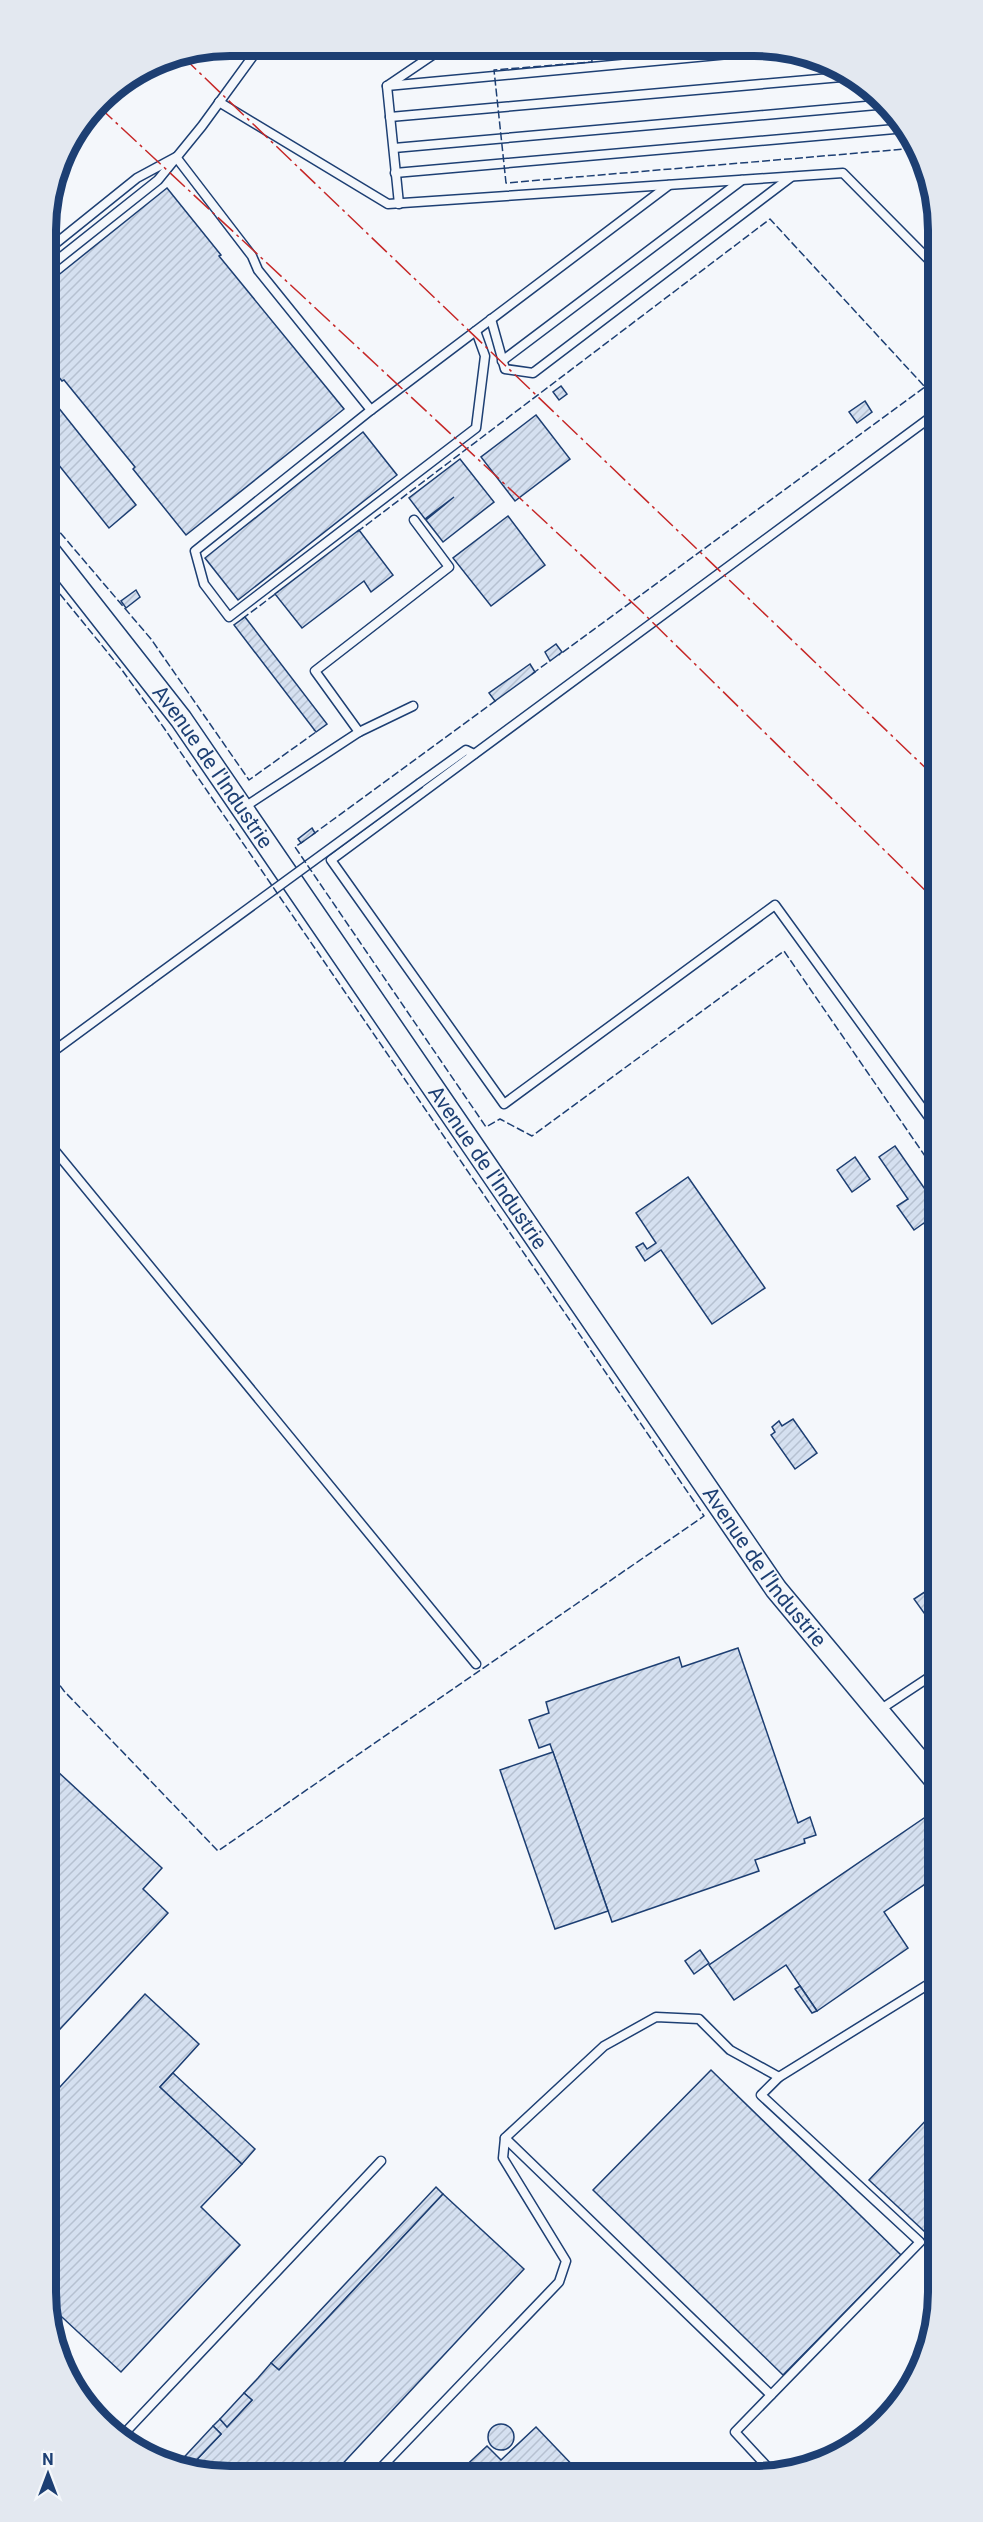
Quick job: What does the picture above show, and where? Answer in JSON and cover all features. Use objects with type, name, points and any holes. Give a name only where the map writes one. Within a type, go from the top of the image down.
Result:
[{"type":"street","name":"Avenue de l'Industrie","points":[[56,560],[181,719],[776,1589],[927,1770]]},
{"type":"lane","points":[[56,261],[158,180],[253,56]]},
{"type":"lane","points":[[387,86],[431,56]]},
{"type":"lane","points":[[387,86],[708,56]]},
{"type":"lane","points":[[390,117],[836,77]]},
{"type":"lane","points":[[387,86],[399,204]]},
{"type":"lane","points":[[219,102],[388,204],[843,173],[928,259]]},
{"type":"lane","points":[[393,148],[874,105]]},
{"type":"lane","points":[[395,173],[894,129]]},
{"type":"lane","points":[[56,243],[137,178],[176,157]]},
{"type":"lane","points":[[176,157],[252,256],[258,270],[371,410]]},
{"type":"lane","points":[[491,319],[505,369],[533,372],[791,177]]},
{"type":"lane","points":[[502,361],[743,180]]},
{"type":"lane","points":[[476,331],[485,356],[476,428],[229,618],[204,584],[195,550],[371,410],[669,185]]},
{"type":"lane","points":[[928,419],[331,860],[504,1104],[776,905],[928,1115]]},
{"type":"lane","points":[[359,732],[315,671],[449,567],[414,520]]},
{"type":"lane","points":[[242,809],[359,732],[413,706]]},
{"type":"lane","points":[[56,1050],[466,750],[474,754]]},
{"type":"lane","points":[[56,1150],[476,1664]]},
{"type":"lane","points":[[878,1712],[927,1679]]},
{"type":"lane","points":[[766,2465],[735,2432],[920,2242],[761,2095],[779,2077],[927,1985]]},
{"type":"lane","points":[[384,2466],[559,2282],[566,2261],[503,2158],[505,2138],[604,2046],[656,2017],[699,2019],[730,2050],[779,2077]]},
{"type":"lane","points":[[505,2138],[771,2395]]},
{"type":"lane","points":[[126,2432],[381,2161]]},
{"type":"building","points":[[167,188],[221,255],[219,256],[344,409],[186,535],[133,469],[135,467],[64,380],[62,381],[56,373],[56,277]]},
{"type":"building","points":[[561,386],[567,394],[559,400],[553,392]]},
{"type":"building","points":[[865,401],[872,412],[857,423],[849,412]]},
{"type":"building","points":[[56,404],[136,505],[109,528],[56,461]]},
{"type":"building","points":[[536,415],[570,459],[515,501],[481,457]]},
{"type":"building","points":[[363,432],[397,475],[238,600],[205,558]]},
{"type":"building","points":[[460,459],[494,502],[443,542],[426,520],[454,497],[425,519],[409,498]]},
{"type":"building","points":[[508,516],[545,565],[491,606],[453,558]]},
{"type":"building","points":[[359,530],[393,575],[371,592],[364,581],[302,628],[275,594]]},
{"type":"building","points":[[136,590],[140,597],[126,608],[121,601]]},
{"type":"building","points":[[245,617],[327,724],[316,732],[234,625]]},
{"type":"building","points":[[556,644],[562,652],[550,661],[545,652]]},
{"type":"building","points":[[530,664],[535,672],[495,701],[489,693]]},
{"type":"building","points":[[312,828],[315,833],[301,843],[298,839]]},
{"type":"building","points":[[895,1146],[928,1193],[926,1226],[924,1223],[914,1230],[897,1206],[908,1199],[879,1157]]},
{"type":"building","points":[[855,1157],[870,1179],[852,1192],[837,1170]]},
{"type":"building","points":[[688,1177],[765,1288],[712,1324],[661,1250],[645,1261],[636,1247],[643,1243],[647,1249],[656,1243],[636,1213]]},
{"type":"building","points":[[793,1419],[817,1453],[795,1469],[771,1435],[775,1432],[772,1427],[779,1421],[782,1426]]},
{"type":"building","points":[[927,1590],[927,1618],[914,1599]]},
{"type":"building","points":[[738,1648],[798,1823],[810,1817],[816,1835],[804,1839],[805,1843],[755,1860],[759,1871],[612,1922],[550,1744],[539,1748],[529,1720],[549,1713],[546,1702],[679,1657],[682,1667]]},
{"type":"building","points":[[553,1752],[608,1911],[555,1929],[500,1770]]},
{"type":"building","points":[[55,1771],[162,1868],[143,1889],[168,1913],[55,2034]]},
{"type":"building","points":[[927,1816],[927,1883],[884,1912],[908,1948],[817,2011],[786,1965],[734,2000],[709,1965]]},
{"type":"building","points":[[700,1950],[709,1963],[694,1974],[685,1961]]},
{"type":"building","points":[[800,1986],[817,2011],[812,2013],[795,1989]]},
{"type":"building","points":[[145,1994],[199,2044],[160,2087],[242,2164],[201,2207],[240,2245],[121,2372],[57,2312],[55,2092]]},
{"type":"building","points":[[711,2070],[901,2255],[783,2375],[593,2190]]},
{"type":"building","points":[[173,2073],[255,2149],[242,2164],[160,2087]]},
{"type":"building","points":[[927,2119],[927,2234],[869,2180]]},
{"type":"building","points":[[436,2187],[443,2194],[279,2370],[271,2363]]},
{"type":"building","points":[[443,2194],[524,2269],[341,2466],[218,2466],[194,2462],[221,2434],[213,2426],[220,2419],[227,2427],[252,2400],[244,2393],[271,2363],[279,2370]]},
{"type":"building","points":[[244,2393],[252,2400],[227,2427],[220,2419]]},
{"type":"building","points":[[501,2424],[510,2428],[514,2437],[510,2446],[501,2450],[492,2446],[488,2437],[492,2428]]},
{"type":"building","points":[[213,2426],[221,2434],[194,2462],[182,2459]]},
{"type":"building","points":[[536,2427],[573,2466],[466,2466],[487,2446],[501,2460]]},
{"type":"fence","points":[[592,56],[592,62],[494,70],[506,183],[907,149]]},
{"type":"fence","points":[[357,532],[770,219],[925,387],[559,655]]},
{"type":"fence","points":[[56,528],[151,639],[249,780],[316,732],[314,730]]},
{"type":"fence","points":[[55,1679],[64,1691],[218,1851],[704,1516],[164,728],[122,670],[56,589]]},
{"type":"fence","points":[[242,619],[278,592]]},
{"type":"fence","points":[[532,674],[551,660]]},
{"type":"fence","points":[[312,835],[498,699]]},
{"type":"fence","points":[[304,841],[295,847],[486,1127],[500,1119],[532,1136],[784,951],[928,1160]]},
{"type":"power","points":[[187,61],[928,770]]},
{"type":"power","points":[[103,111],[638,608],[928,893]]}]
